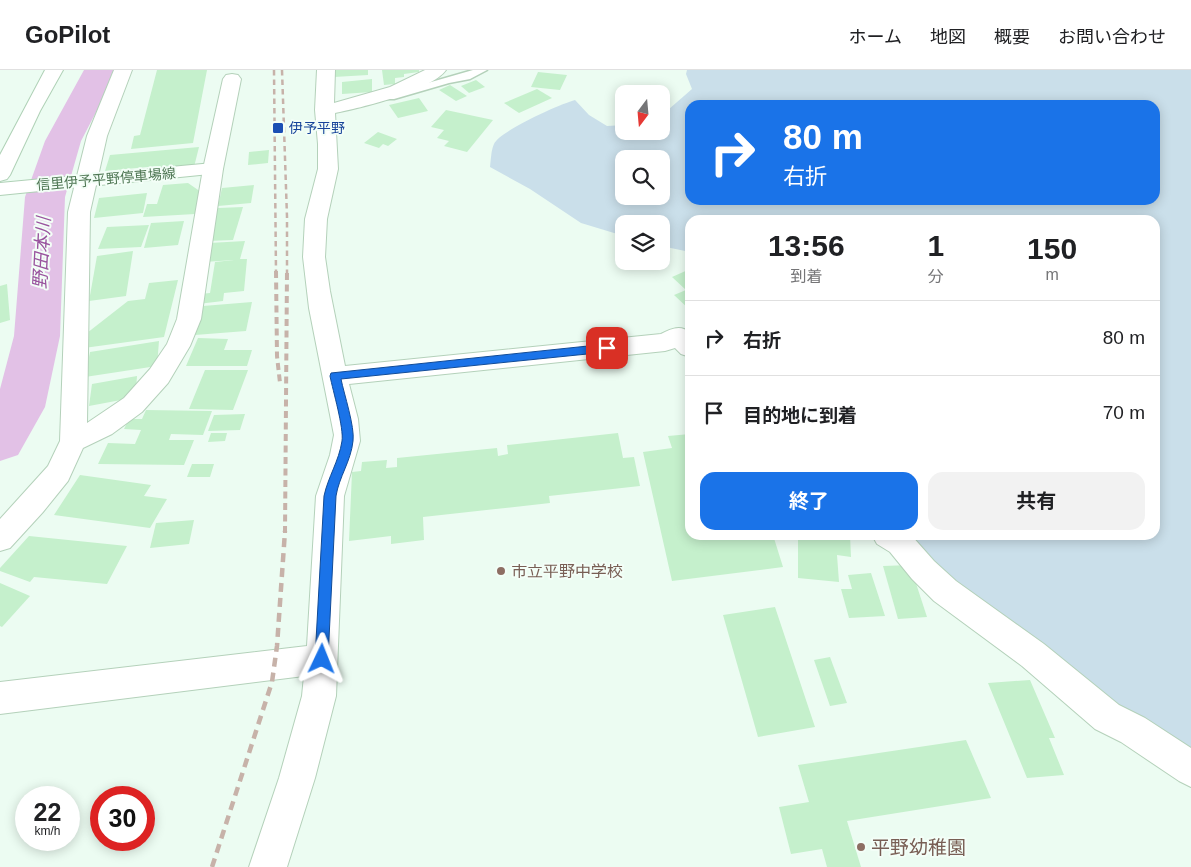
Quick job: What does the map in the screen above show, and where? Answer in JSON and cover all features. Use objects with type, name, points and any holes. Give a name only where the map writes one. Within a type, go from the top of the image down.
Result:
[{"type":"street","name":"信里伊予平野停車場線","points":[[54,70],[31,111],[5,184],[78,181],[213,169]]},
{"type":"street","points":[[0,539],[33,504],[58,473],[73,441],[79,212],[78,181],[123,70]]},
{"type":"street","points":[[268,867],[297,778],[319,696],[330,496],[333,479],[343,460],[348,438],[316,268],[314,239],[320,199],[328,170],[328,137],[323,84],[326,70]]},
{"type":"street","points":[[324,110],[369,100],[437,70]]},
{"type":"street","points":[[73,441],[103,427],[133,405],[159,376],[178,346],[189,319],[213,169],[232,79]]},
{"type":"street","points":[[335,376],[665,342],[678,336],[685,343]]},
{"type":"street","points":[[895,540],[945,591],[1033,655],[1094,707],[1107,717],[1133,730],[1191,769]]},
{"type":"street","points":[[0,698],[322,659]]},
{"type":"lane","points":[[369,100],[380,100],[448,80],[466,77],[482,70]]},
{"type":"shaded area","points":[[687,70],[1191,70],[1191,755],[978,608],[907,540],[1160,540],[1160,215],[685,215],[685,251],[670,248],[670,215],[615,215],[615,233],[581,223],[530,189],[490,167],[493,146],[507,132],[518,125],[575,100],[589,115],[607,126],[615,126],[615,140],[670,140],[670,108],[692,89],[686,74]]},
{"type":"building","points":[[157,70],[207,70],[193,143],[131,149],[134,136],[140,135]]},
{"type":"building","points":[[335,70],[368,70],[368,75],[334,77]]},
{"type":"building","points":[[382,70],[419,70],[419,72],[404,74],[404,77],[395,78],[395,84],[384,85]]},
{"type":"building","points":[[538,72],[567,75],[560,90],[531,87]]},
{"type":"building","points":[[372,79],[372,92],[342,94],[342,82]]},
{"type":"building","points":[[476,80],[485,87],[469,93],[461,86]]},
{"type":"building","points":[[450,85],[467,96],[456,101],[439,90]]},
{"type":"building","points":[[537,89],[552,98],[519,113],[504,103]]},
{"type":"building","points":[[419,98],[428,111],[398,118],[389,105]]},
{"type":"building","points":[[446,110],[493,120],[467,152],[444,146],[449,141],[437,138],[444,130],[431,127]]},
{"type":"building","points":[[378,132],[397,139],[388,146],[383,144],[379,148],[364,143]]},
{"type":"building","points":[[199,147],[194,167],[157,171],[158,166],[105,171],[110,155]]},
{"type":"building","points":[[269,150],[268,163],[248,165],[249,152]]},
{"type":"building","points":[[188,183],[201,192],[195,214],[143,217],[147,204],[157,204],[163,185]]},
{"type":"building","points":[[254,185],[251,203],[218,206],[222,188]]},
{"type":"building","points":[[147,193],[143,213],[94,218],[99,198]]},
{"type":"building","points":[[243,207],[233,240],[207,241],[218,208]]},
{"type":"building","points":[[184,221],[178,245],[144,248],[151,223]]},
{"type":"building","points":[[149,225],[141,247],[98,249],[107,227]]},
{"type":"building","points":[[245,241],[240,259],[247,259],[244,291],[224,293],[223,301],[198,304],[200,294],[210,293],[215,262],[234,260],[204,262],[209,243]]},
{"type":"building","points":[[133,251],[126,296],[89,301],[97,256]]},
{"type":"building","points":[[685,271],[685,289],[672,277]]},
{"type":"building","points":[[178,280],[164,337],[84,348],[87,333],[128,301],[145,299],[149,283]]},
{"type":"building","points":[[7,284],[10,320],[0,323],[0,286]]},
{"type":"building","points":[[685,290],[685,305],[674,295]]},
{"type":"building","points":[[252,302],[246,331],[195,335],[203,306]]},
{"type":"building","points":[[198,338],[228,339],[224,350],[252,350],[247,366],[186,366]]},
{"type":"building","points":[[159,341],[157,366],[85,377],[90,352]]},
{"type":"building","points":[[205,370],[248,370],[233,410],[189,409]]},
{"type":"building","points":[[137,376],[136,390],[121,400],[89,406],[92,384]]},
{"type":"building","points":[[146,410],[212,411],[203,435],[171,434],[169,440],[194,440],[184,465],[98,464],[108,443],[135,444],[141,430],[124,429],[129,419],[142,419]]},
{"type":"building","points":[[245,414],[240,430],[208,431],[214,415]]},
{"type":"building","points":[[211,433],[227,433],[225,441],[208,442]]},
{"type":"building","points":[[618,433],[623,458],[634,457],[640,486],[549,496],[550,503],[423,517],[424,540],[391,544],[391,536],[349,541],[352,472],[361,471],[362,462],[387,460],[386,468],[397,467],[397,458],[497,448],[498,456],[508,454],[507,445]]},
{"type":"building","points":[[685,434],[685,540],[775,540],[783,567],[672,581],[643,452],[672,448],[668,436]]},
{"type":"building","points":[[192,464],[214,464],[210,477],[187,477]]},
{"type":"building","points":[[80,475],[151,485],[144,496],[167,499],[150,528],[54,515]]},
{"type":"building","points":[[194,520],[189,544],[150,548],[156,523]]},
{"type":"building","points":[[29,536],[127,546],[107,584],[34,577],[30,582],[0,571],[0,568]]},
{"type":"building","points":[[798,540],[850,540],[851,557],[837,555],[839,582],[798,578]]},
{"type":"building","points":[[910,565],[927,617],[898,619],[883,566]]},
{"type":"building","points":[[871,573],[885,616],[849,618],[841,589],[852,589],[848,575]]},
{"type":"building","points":[[0,583],[30,596],[2,627],[0,626]]},
{"type":"building","points":[[775,607],[815,727],[758,737],[723,615]]},
{"type":"building","points":[[830,657],[847,703],[830,706],[814,660]]},
{"type":"building","points":[[1030,680],[1055,738],[1049,738],[1064,775],[1027,778],[988,683]]},
{"type":"building","points":[[966,740],[991,798],[847,821],[861,867],[827,867],[822,849],[791,854],[779,807],[809,802],[798,765]]},
{"type":"waterway","name":"野田本川","points":[[0,441],[20,407],[37,336],[45,197],[63,141],[101,70]]},
{"type":"railway","points":[[274,70],[276,273]]},
{"type":"railway","points":[[282,70],[287,271]]},
{"type":"railway","points":[[276,271],[277,356],[280,383]]},
{"type":"railway","points":[[285,533],[287,271]]},
{"type":"railway","points":[[212,867],[272,682],[277,646],[285,531]]},
{"type":"place","name":"伊予平野","points":[[278,128]]},
{"type":"place","name":"市立平野中学校","points":[[501,571]]},
{"type":"place","name":"平野幼稚園","points":[[861,847]]},
{"type":"route","points":[[322,659],[324,578],[330,496],[333,479],[343,460],[348,438],[335,376],[607,348]]}]
